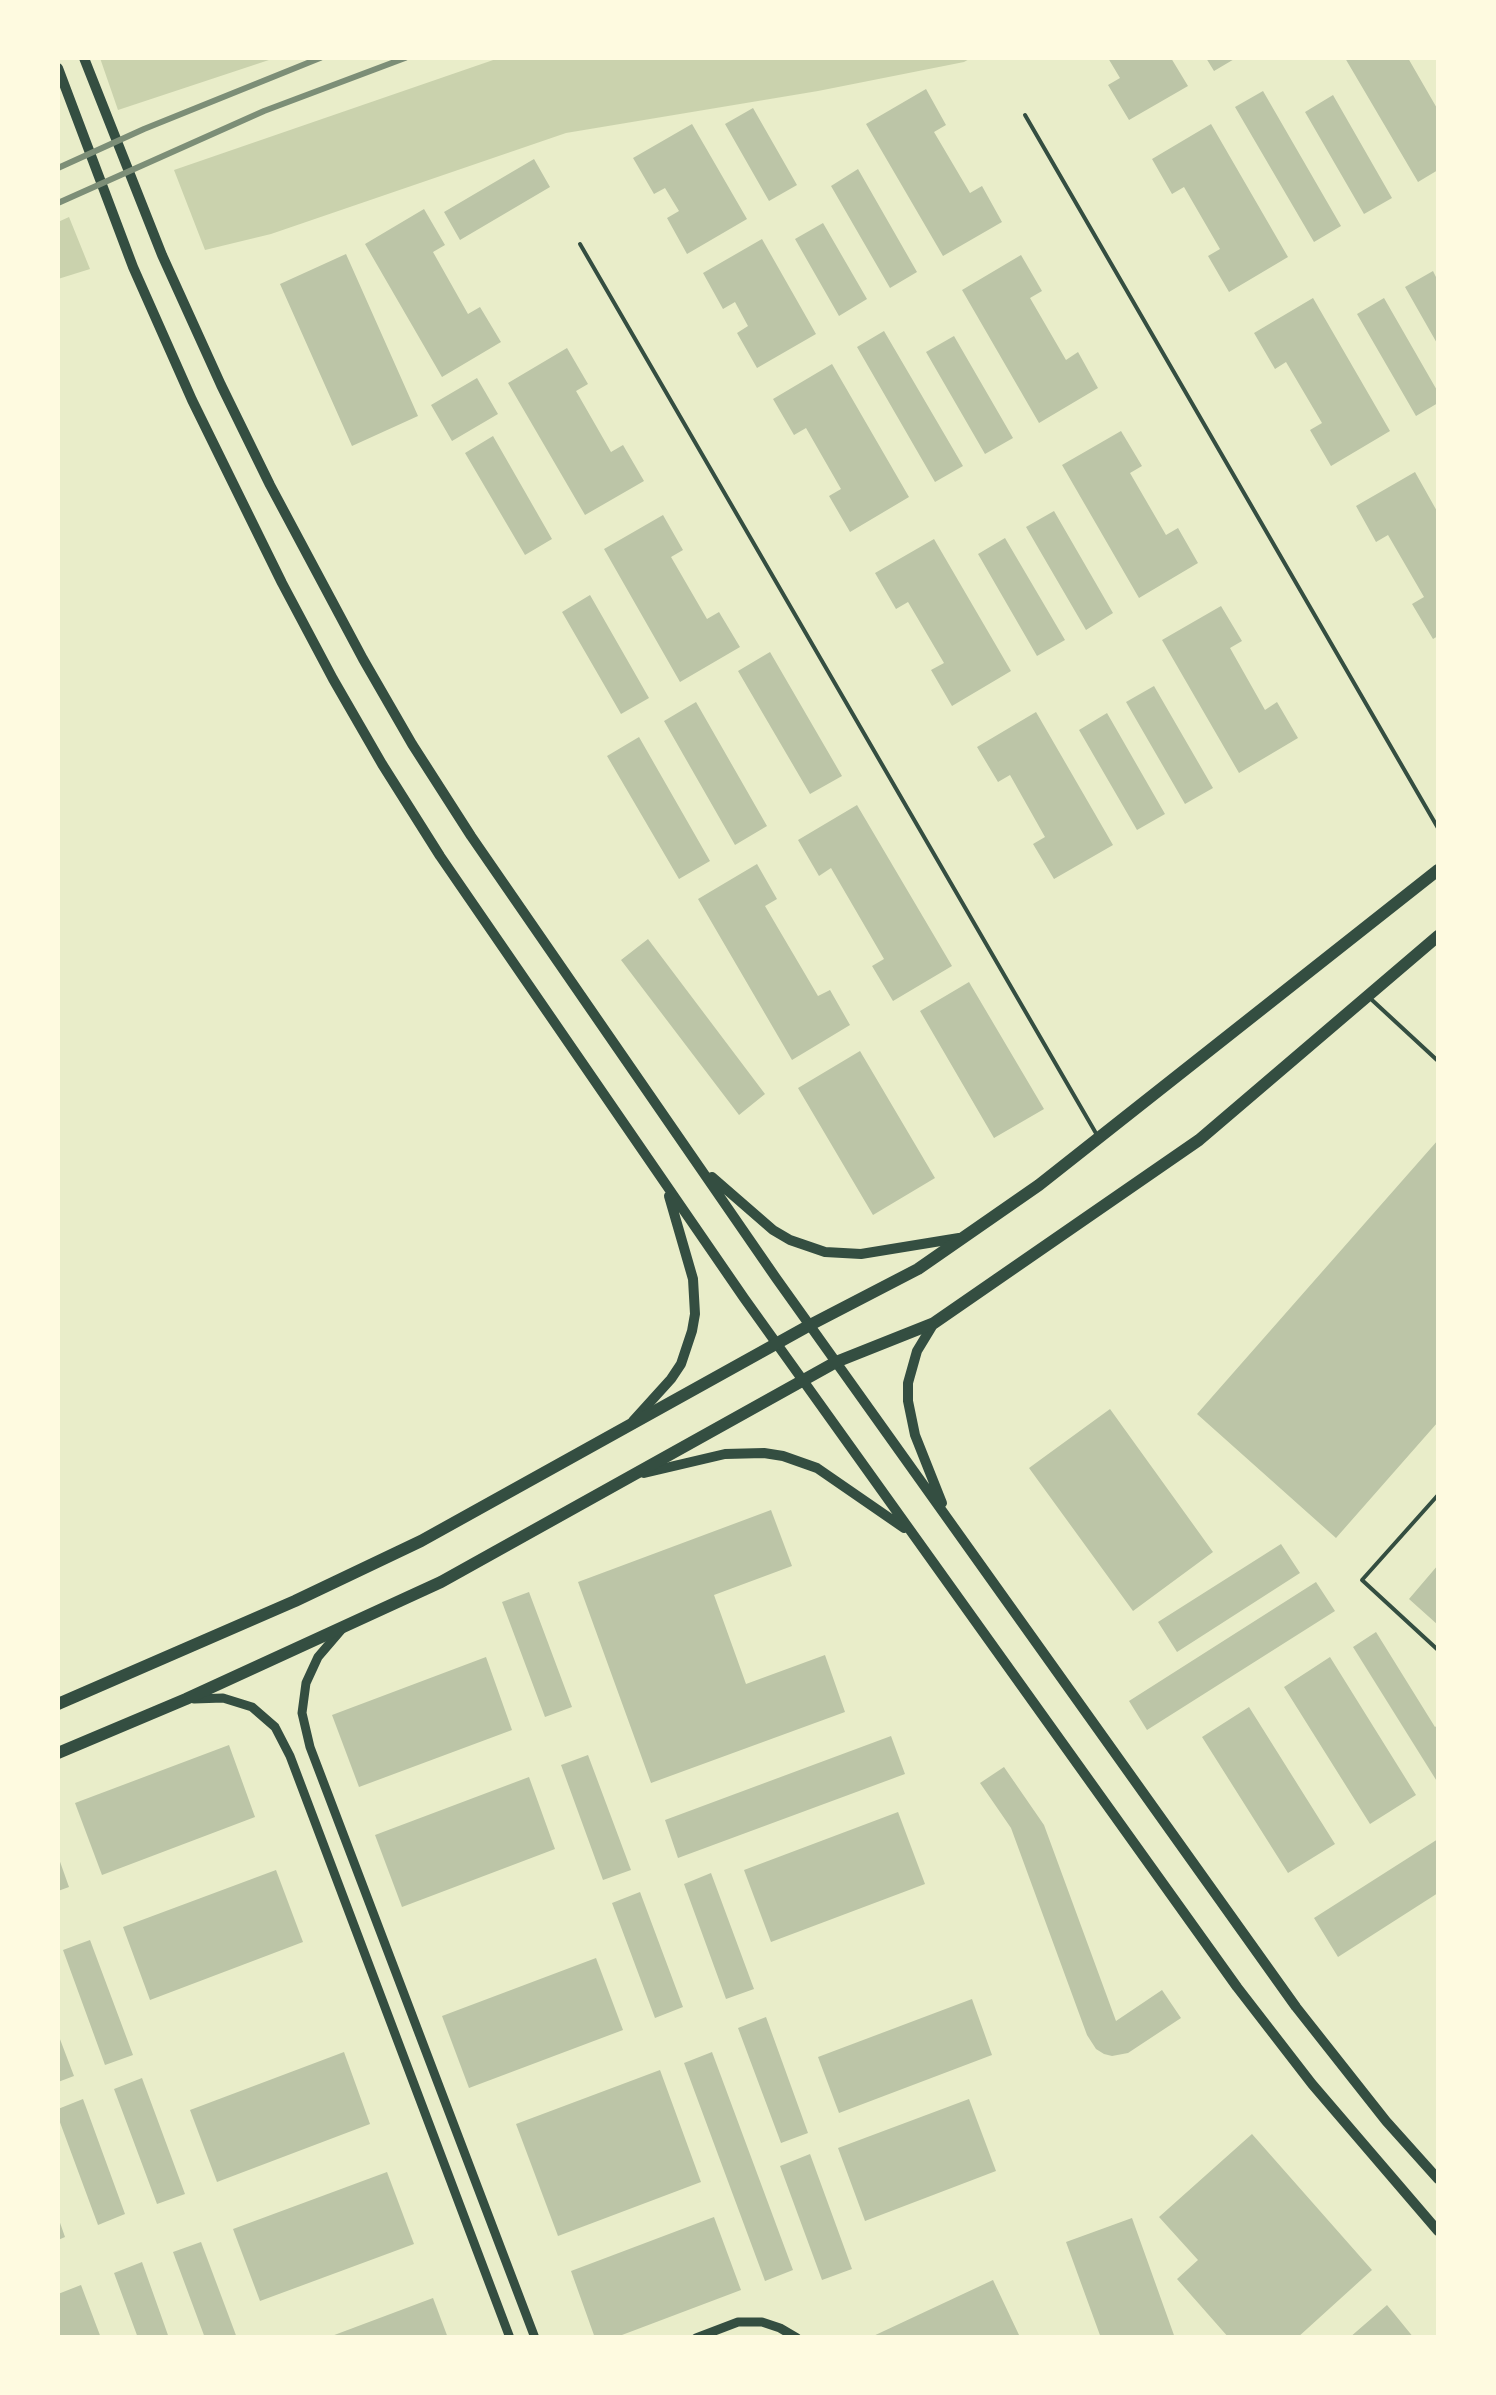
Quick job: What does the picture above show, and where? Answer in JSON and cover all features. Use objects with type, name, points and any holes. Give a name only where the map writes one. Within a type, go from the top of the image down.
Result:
[{"type":"main road","points":[[58,1704],[295,1601],[420,1541],[776,1343],[918,1269],[1099,1139],[1438,870]]},
{"type":"main road","points":[[58,1753],[186,1700],[441,1582],[836,1362],[934,1323],[1199,1140],[1438,936]]},
{"type":"street","points":[[84,58],[162,254],[221,385],[314,569],[412,744],[471,836],[810,1325],[1296,2007],[1438,2179]]},
{"type":"street","points":[[58,68],[133,267],[192,400],[333,679],[440,856],[776,1343],[1237,1987],[1312,2084],[1438,2231]]},
{"type":"street","points":[[698,1164],[773,1230],[808,1248],[860,1254],[965,1237]]},
{"type":"street","points":[[629,1426],[681,1364],[695,1314],[693,1278],[666,1185]]},
{"type":"street","points":[[934,1323],[911,1367],[908,1401],[915,1435],[948,1518]]},
{"type":"street","points":[[634,1475],[725,1454],[764,1452],[817,1468],[912,1533]]},
{"type":"street","points":[[343,1628],[318,1656],[306,1683],[302,1713],[310,1747],[535,2338]]},
{"type":"street","points":[[186,1700],[223,1698],[252,1706],[274,1727],[290,1756],[510,2338]]},
{"type":"street","points":[[696,2338],[738,2322],[762,2322],[798,2338]]},
{"type":"lane","points":[[1025,115],[1438,828]]},
{"type":"lane","points":[[580,244],[1099,1139]]},
{"type":"lane","points":[[1368,996],[1438,1061]]},
{"type":"lane","points":[[1438,1495],[1362,1580],[1438,1650]]},
{"type":"green space","points":[[100,58],[275,58],[118,110]]},
{"type":"green space","points":[[499,58],[971,58],[818,91],[566,133],[271,234],[205,250],[174,170]]},
{"type":"green space","points":[[69,217],[90,269],[58,279],[58,222]]},
{"type":"building","points":[[1108,58],[1171,58],[1188,86],[1129,120],[1108,85],[1120,78]]},
{"type":"building","points":[[1206,58],[1236,58],[1214,71]]},
{"type":"building","points":[[1345,58],[1408,58],[1438,110],[1438,170],[1418,182]]},
{"type":"building","points":[[926,89],[946,125],[934,132],[970,193],[982,186],[1002,222],[943,256],[866,124]]},
{"type":"building","points":[[1263,91],[1341,226],[1314,242],[1235,107]]},
{"type":"building","points":[[1333,95],[1392,198],[1364,214],[1305,112]]},
{"type":"building","points":[[753,108],[797,185],[769,201],[725,124]]},
{"type":"building","points":[[692,124],[747,219],[687,254],[667,218],[679,211],[665,188],[654,194],[633,158]]},
{"type":"building","points":[[1211,124],[1288,257],[1229,292],[1208,256],[1220,249],[1184,187],[1172,194],[1152,159]]},
{"type":"building","points":[[534,159],[550,187],[460,240],[444,212]]},
{"type":"building","points":[[858,169],[917,272],[890,288],[831,186]]},
{"type":"building","points":[[424,209],[445,245],[433,252],[468,314],[480,307],[501,342],[442,377],[365,244]]},
{"type":"building","points":[[823,223],[867,299],[839,316],[795,239]]},
{"type":"building","points":[[762,239],[816,334],[757,368],[737,333],[748,326],[735,302],[723,309],[703,273]]},
{"type":"building","points":[[346,254],[418,416],[352,446],[280,284]]},
{"type":"building","points":[[1021,255],[1042,291],[1030,298],[1066,360],[1078,352],[1098,388],[1039,423],[962,290]]},
{"type":"building","points":[[1433,271],[1438,281],[1438,345],[1405,287]]},
{"type":"building","points":[[1313,298],[1390,431],[1331,466],[1310,430],[1322,423],[1286,362],[1275,369],[1254,333]]},
{"type":"building","points":[[1384,298],[1438,392],[1438,403],[1416,416],[1357,314]]},
{"type":"building","points":[[884,331],[963,466],[935,482],[857,347]]},
{"type":"building","points":[[954,336],[1013,438],[985,454],[926,352]]},
{"type":"building","points":[[567,348],[588,384],[576,391],[611,452],[623,445],[644,481],[585,515],[508,383]]},
{"type":"building","points":[[832,364],[909,497],[850,532],[829,496],[841,489],[806,428],[794,435],[773,399]]},
{"type":"building","points":[[477,378],[498,414],[452,441],[431,405]]},
{"type":"building","points":[[1121,431],[1142,466],[1130,473],[1166,535],[1178,528],[1198,563],[1139,598],[1062,465]]},
{"type":"building","points":[[493,436],[552,539],[525,555],[465,453]]},
{"type":"building","points":[[1415,472],[1438,513],[1438,636],[1433,639],[1412,604],[1424,597],[1388,535],[1376,542],[1356,506]]},
{"type":"building","points":[[1054,511],[1113,613],[1086,630],[1026,527]]},
{"type":"building","points":[[663,515],[683,550],[671,557],[707,619],[719,612],[740,647],[680,682],[604,549]]},
{"type":"building","points":[[1005,538],[1065,640],[1037,656],[978,554]]},
{"type":"building","points":[[934,539],[1011,671],[952,706],[931,670],[944,663],[908,602],[896,609],[875,573]]},
{"type":"building","points":[[590,595],[649,698],[621,714],[562,612]]},
{"type":"building","points":[[1221,606],[1242,641],[1230,648],[1265,710],[1277,702],[1298,738],[1239,773],[1162,640]]},
{"type":"building","points":[[770,652],[842,776],[810,794],[738,671]]},
{"type":"building","points":[[1154,686],[1213,788],[1185,804],[1126,702]]},
{"type":"building","points":[[696,702],[767,826],[735,845],[664,721]]},
{"type":"building","points":[[1036,712],[1113,845],[1054,879],[1033,844],[1045,837],[1010,775],[998,782],[977,747]]},
{"type":"building","points":[[1107,713],[1165,814],[1137,830],[1079,730]]},
{"type":"building","points":[[639,737],[710,861],[679,879],[607,756]]},
{"type":"building","points":[[857,805],[952,966],[893,1001],[872,966],[884,959],[831,868],[819,876],[798,840]]},
{"type":"building","points":[[757,864],[777,899],[765,906],[818,996],[830,990],[850,1025],[792,1060],[698,899]]},
{"type":"building","points":[[648,939],[765,1094],[739,1115],[621,960]]},
{"type":"building","points":[[969,982],[1044,1109],[994,1138],[920,1011]]},
{"type":"building","points":[[860,1051],[935,1178],[873,1215],[798,1088]]},
{"type":"building","points":[[1438,1140],[1438,1422],[1336,1538],[1197,1414]]},
{"type":"building","points":[[1110,1409],[1213,1552],[1133,1611],[1029,1468]]},
{"type":"building","points":[[771,1510],[792,1566],[714,1595],[746,1684],[825,1655],[845,1712],[651,1783],[578,1582]]},
{"type":"building","points":[[1281,1544],[1300,1573],[1177,1652],[1158,1622]]},
{"type":"building","points":[[1438,1565],[1438,1625],[1409,1599]]},
{"type":"building","points":[[1316,1582],[1335,1611],[1147,1730],[1129,1701]]},
{"type":"building","points":[[529,1592],[572,1707],[545,1717],[502,1602]]},
{"type":"building","points":[[1376,1632],[1435,1727],[1438,1725],[1438,1783],[1353,1647]]},
{"type":"building","points":[[486,1657],[512,1730],[359,1787],[332,1715]]},
{"type":"building","points":[[1330,1657],[1416,1795],[1370,1824],[1284,1687]]},
{"type":"building","points":[[1249,1707],[1335,1844],[1288,1873],[1202,1737]]},
{"type":"building","points":[[891,1736],[905,1774],[678,1858],[665,1820]]},
{"type":"building","points":[[229,1745],[255,1817],[102,1875],[75,1803]]},
{"type":"building","points":[[588,1755],[631,1870],[603,1880],[561,1765]]},
{"type":"building","points":[[1004,1767],[1044,1825],[1116,2021],[1162,1990],[1181,2018],[1128,2053],[1104,2054],[1087,2035],[1011,1828],[980,1783]]},
{"type":"building","points":[[529,1777],[555,1849],[402,1907],[375,1835]]},
{"type":"building","points":[[898,1812],[925,1884],[771,1942],[744,1870]]},
{"type":"building","points":[[1438,1839],[1438,1893],[1338,1957],[1314,1918]]},
{"type":"building","points":[[58,1856],[69,1887],[58,1891]]},
{"type":"building","points":[[276,1870],[303,1942],[150,2000],[123,1927]]},
{"type":"building","points":[[711,1873],[754,1989],[726,1999],[684,1884]]},
{"type":"building","points":[[640,1892],[683,2007],[655,2018],[612,1903]]},
{"type":"building","points":[[90,1940],[133,2055],[105,2065],[63,1950]]},
{"type":"building","points":[[596,1958],[623,2030],[469,2088],[442,2016]]},
{"type":"building","points":[[972,1999],[992,2055],[839,2113],[818,2057]]},
{"type":"building","points":[[766,2017],[808,2133],[781,2143],[738,2028]]},
{"type":"building","points":[[58,2034],[74,2076],[58,2082]]},
{"type":"building","points":[[344,2052],[370,2124],[217,2182],[190,2110]]},
{"type":"building","points":[[712,2052],[793,2270],[765,2281],[684,2063]]},
{"type":"building","points":[[660,2070],[701,2182],[558,2236],[516,2124]]},
{"type":"building","points":[[142,2078],[185,2194],[157,2204],[114,2089]]},
{"type":"building","points":[[83,2099],[125,2214],[98,2225],[58,2117],[58,2109]]},
{"type":"building","points":[[969,2099],[996,2171],[865,2221],[838,2148]]},
{"type":"building","points":[[1252,2134],[1372,2270],[1297,2338],[1229,2338],[1177,2279],[1198,2260],[1159,2217]]},
{"type":"building","points":[[810,2154],[852,2269],[822,2280],[780,2166]]},
{"type":"building","points":[[387,2172],[414,2244],[260,2301],[233,2229]]},
{"type":"building","points":[[58,2217],[65,2237],[58,2240]]},
{"type":"building","points":[[714,2217],[741,2290],[614,2338],[595,2338],[571,2271]]},
{"type":"building","points":[[1132,2218],[1175,2338],[1101,2338],[1066,2242]]},
{"type":"building","points":[[201,2242],[237,2338],[205,2338],[173,2252]]},
{"type":"building","points":[[142,2262],[169,2338],[138,2338],[114,2273]]},
{"type":"building","points":[[993,2280],[1019,2335],[1014,2338],[869,2338]]},
{"type":"building","points":[[81,2285],[101,2338],[58,2338],[58,2294]]},
{"type":"building","points":[[433,2298],[448,2338],[329,2338],[329,2337]]},
{"type":"building","points":[[1387,2305],[1414,2338],[1349,2338]]},
{"type":"railway","points":[[58,168],[320,58]]},
{"type":"railway","points":[[58,203],[264,111],[405,58]]}]
